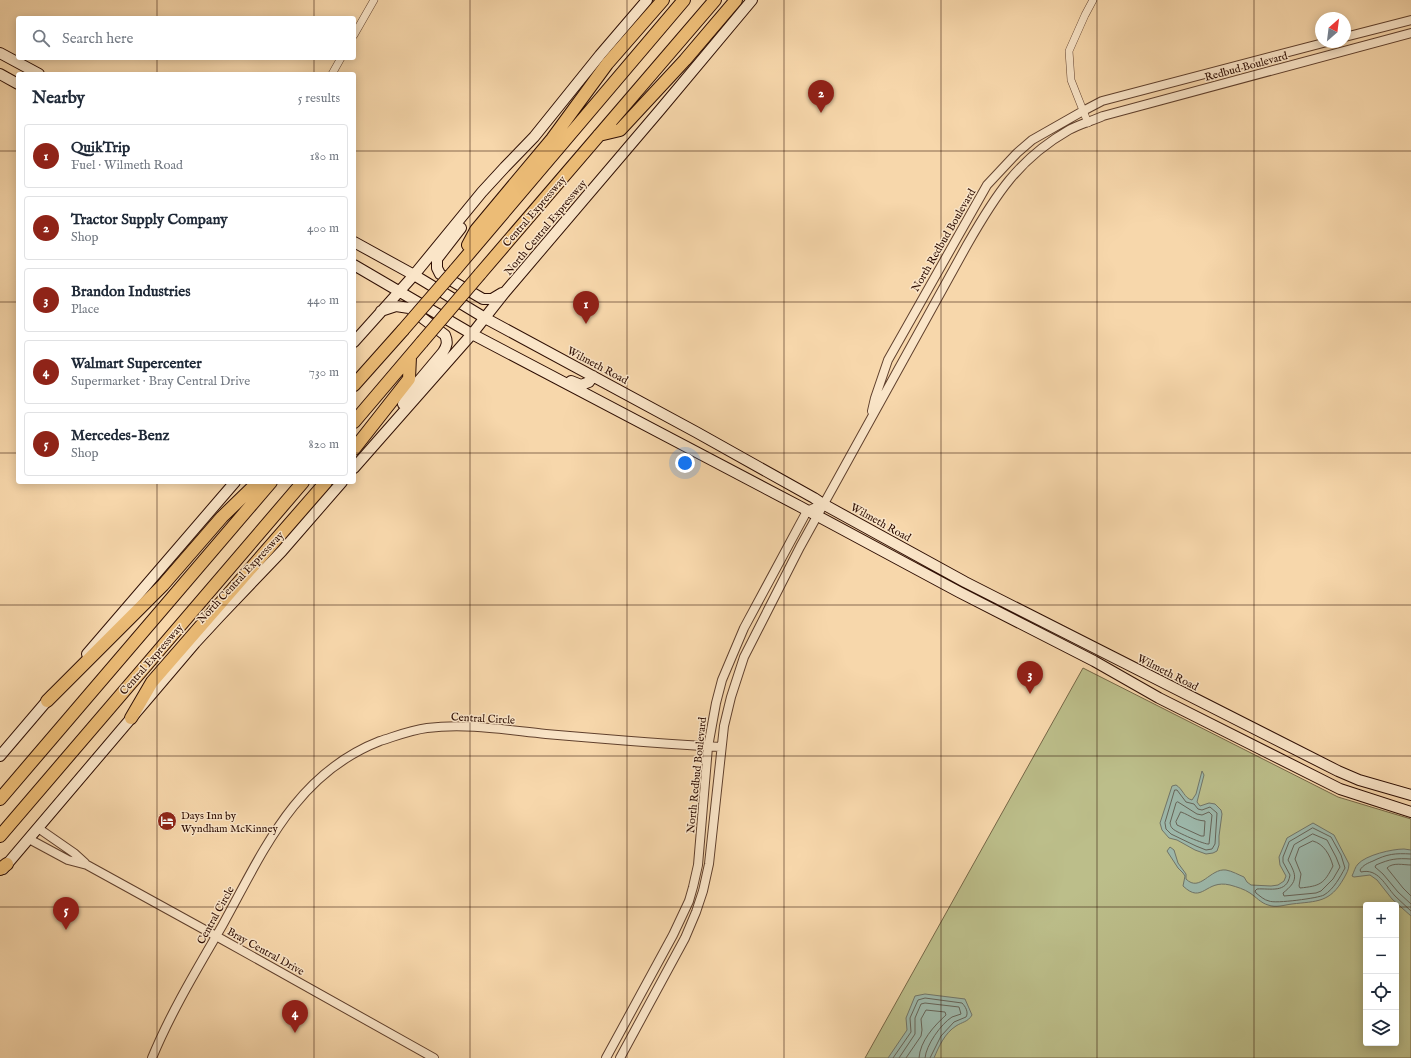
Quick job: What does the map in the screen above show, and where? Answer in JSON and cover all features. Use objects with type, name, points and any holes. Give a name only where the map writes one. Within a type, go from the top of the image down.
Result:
[{"type":"highway","points":[[455,270],[476,230],[552,139],[607,64],[663,0]]},
{"type":"highway","name":"Central Expressway","points":[[356,382],[455,270],[684,0]]},
{"type":"highway","name":"Central Expressway","points":[[356,420],[715,0]]},
{"type":"highway","points":[[599,135],[620,130],[685,60],[736,0]]},
{"type":"highway","points":[[356,446],[409,379],[410,357]]},
{"type":"highway","points":[[47,701],[163,585],[222,517],[256,484]]},
{"type":"highway","points":[[0,799],[269,484]]},
{"type":"highway","name":"Central Expressway","points":[[0,836],[301,484]]},
{"type":"highway","points":[[131,718],[152,682],[324,484]]},
{"type":"main road","points":[[356,340],[380,311],[414,275],[482,192],[534,137],[600,55],[647,0]]},
{"type":"main road","name":"North Central Expressway","points":[[356,466],[472,334],[506,291],[656,116],[752,0]]},
{"type":"main road","points":[[0,53],[34,72]]},
{"type":"main road","points":[[0,74],[16,83]]},
{"type":"main road","points":[[482,192],[465,223],[437,259],[437,268],[440,274],[483,299],[492,299],[506,291]]},
{"type":"main road","name":"Wilmeth Road","points":[[356,243],[414,275],[485,318],[696,432],[965,582],[1338,771],[1359,780],[1411,795]]},
{"type":"main road","points":[[356,266],[472,334],[687,446],[959,592],[1068,648],[1159,698],[1334,786],[1411,812]]},
{"type":"main road","points":[[380,311],[396,306],[409,308],[444,335],[447,341],[447,346],[443,352],[412,389],[388,428]]},
{"type":"main road","points":[[513,355],[534,361],[580,385],[589,382],[593,376]]},
{"type":"main road","points":[[687,446],[696,432]]},
{"type":"main road","points":[[0,756],[233,484]]},
{"type":"main road","name":"North Central Expressway","points":[[2,868],[29,839],[131,718],[220,616],[282,551],[340,484]]},
{"type":"main road","points":[[1068,648],[1073,637]]},
{"type":"street","points":[[356,32],[374,0]]},
{"type":"street","points":[[1088,123],[1071,80],[1069,51],[1093,0]]},
{"type":"street","points":[[1351,36],[1411,20]]},
{"type":"street","points":[[1381,28],[1385,40]]},
{"type":"street","name":"Redbud Boulevard","points":[[1088,123],[1121,110],[1411,33]]},
{"type":"street","name":"Redbud Boulevard","points":[[1082,111],[1116,97],[1315,45]]},
{"type":"street","points":[[333,72],[340,60]]},
{"type":"street","name":"North Redbud Boulevard","points":[[871,418],[875,398],[888,360],[987,185],[1017,153],[1032,140],[1082,111]]},
{"type":"street","name":"North Redbud Boulevard","points":[[620,1058],[687,933],[701,898],[709,864],[721,748],[731,697],[744,657],[800,546],[966,245],[997,194],[1025,163],[1043,147],[1071,129],[1088,123]]},
{"type":"street","points":[[807,511],[823,504]]},
{"type":"street","name":"North Redbud Boulevard","points":[[606,1058],[673,935],[691,895],[696,877],[699,856],[708,747],[722,680],[738,640],[807,511]]},
{"type":"street","name":"Central Circle","points":[[152,1058],[163,1032],[280,824],[298,800],[332,767],[372,745],[414,730],[459,726],[721,748]]},
{"type":"street","name":"Bray Central Drive","points":[[38,828],[74,853],[87,865],[434,1058]]},
{"type":"street","name":"Bray Central Drive","points":[[29,839],[68,860],[87,865]]},
{"type":"street","points":[[691,895],[701,898]]},
{"type":"street","points":[[626,1022],[637,1027]]},
{"type":"green space","points":[[1083,668],[1338,797],[1411,819],[1411,1058],[865,1058]]},
{"type":"water","points":[[1202,771],[1204,775],[1197,802],[1200,806],[1209,803],[1215,804],[1221,810],[1222,814],[1217,851],[1206,854],[1177,840],[1169,838],[1162,830],[1160,823],[1172,786],[1176,785],[1189,799],[1192,800],[1196,794]]},
{"type":"water","points":[[1313,823],[1334,835],[1349,864],[1348,870],[1339,886],[1328,896],[1316,901],[1271,906],[1263,903],[1243,889],[1222,884],[1215,885],[1195,893],[1183,886],[1185,876],[1167,851],[1170,847],[1174,850],[1178,863],[1186,874],[1186,879],[1191,883],[1201,882],[1220,870],[1226,870],[1244,877],[1251,885],[1278,885],[1284,881],[1286,876],[1280,865],[1279,857],[1287,838]]},
{"type":"water","points":[[1393,850],[1411,850],[1411,916],[1399,905],[1399,902],[1395,902],[1392,899],[1377,880],[1370,875],[1352,876],[1357,865],[1362,861],[1373,855]]},
{"type":"water","points":[[925,994],[965,999],[972,1015],[965,1022],[956,1026],[949,1032],[940,1044],[934,1058],[888,1058],[907,1030],[906,1018],[915,996]]},
{"type":"place","name":"Tractor Supply Company","points":[[821,113]]},
{"type":"place","name":"QuikTrip","points":[[586,324]]},
{"type":"place","name":"Brandon Industries","points":[[1030,694]]},
{"type":"place","name":"Days Inn by Wyndham McKinney","points":[[167,821]]},
{"type":"place","name":"Mercedes-Benz","points":[[66,930]]},
{"type":"place","name":"Walmart Supercenter","points":[[295,1033]]}]
